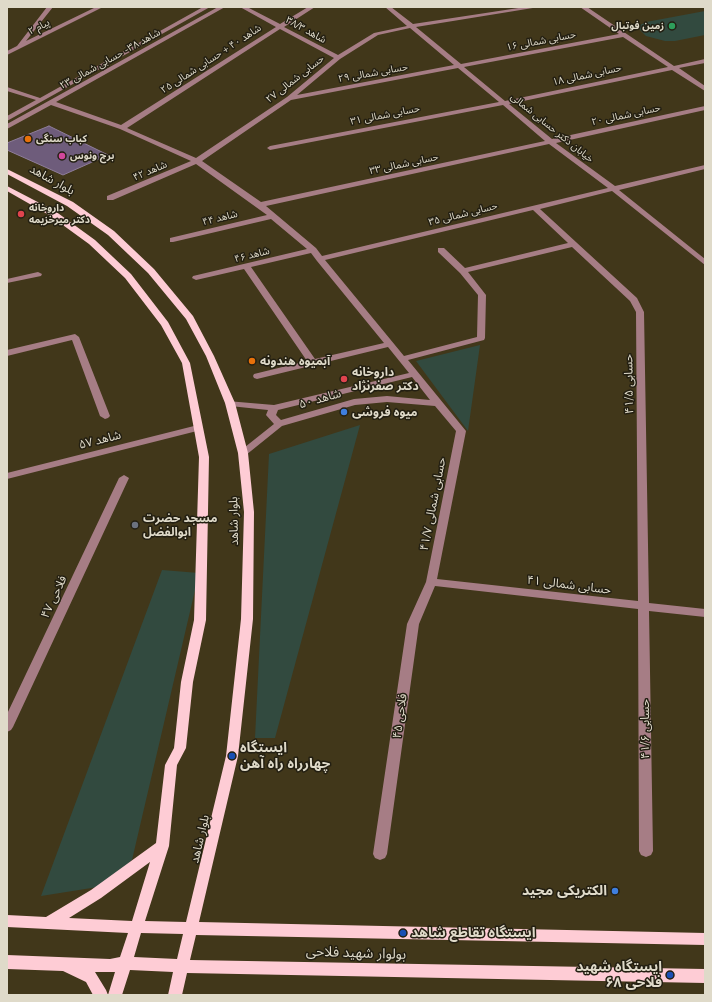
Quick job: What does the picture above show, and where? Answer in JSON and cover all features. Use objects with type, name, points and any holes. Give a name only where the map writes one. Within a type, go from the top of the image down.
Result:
[{"type":"main road","name":"بلوار شاهد","points":[[7,170],[70,204],[111,234],[151,271],[190,318],[210,356],[230,403],[243,452],[249,512],[246,627],[232,756],[175,995]]},
{"type":"main road","points":[[7,188],[52,213],[92,242],[128,276],[165,324],[186,363],[204,457],[200,620],[187,682],[180,748],[171,765],[162,846],[115,995]]},
{"type":"main road","points":[[49,922],[96,894],[162,846]]},
{"type":"main road","name":"بولوار شهید فلاحی","points":[[7,921],[136,927],[705,939]]},
{"type":"main road","name":"بولوار شهید فلاحی","points":[[7,962],[110,966],[125,963],[182,966],[705,976]]},
{"type":"main road","points":[[62,964],[91,977],[100,995]]},
{"type":"street","points":[[18,48],[50,7]]},
{"type":"street","name":"پیام ۲","points":[[7,53],[100,7]]},
{"type":"street","name":"شاهد ۳۸- حسابی شمالی ۲۳","points":[[7,119],[207,7]]},
{"type":"street","name":"شاهد ۳۸- حسابی شمالی ۲۳","points":[[7,127],[222,7]]},
{"type":"street","name":"شاهد ۳۸/۳","points":[[243,7],[338,58]]},
{"type":"street","name":"شاهد ۴۰ + حسابی شمالی ۲۵","points":[[122,128],[312,7]]},
{"type":"street","name":"خیابان دکتر حسابی شمالی","points":[[388,7],[551,142],[630,201],[705,263]]},
{"type":"street","name":"حسابی شمالی ۲۷","points":[[197,161],[289,98],[338,58],[376,34],[412,26],[536,7]]},
{"type":"street","points":[[583,7],[705,89]]},
{"type":"street","name":"حسابی شمالی ۱۶","points":[[461,66],[624,35]]},
{"type":"street","name":"حسابی شمالی ۱۸","points":[[504,103],[705,61]]},
{"type":"street","name":"حسابی شمالی ۲۹","points":[[289,98],[461,66]]},
{"type":"street","points":[[7,89],[41,100]]},
{"type":"street","points":[[52,103],[122,128],[197,161],[260,205],[313,250],[438,403]]},
{"type":"street","name":"حسابی شمالی ۳۱","points":[[270,148],[504,103]]},
{"type":"street","name":"حسابی شمالی ۲۰","points":[[551,142],[705,108]]},
{"type":"street","name":"حسابی شمالی ۳۳","points":[[260,205],[551,142]]},
{"type":"street","name":"شاهد ۴۲","points":[[110,198],[197,161]]},
{"type":"street","name":"حسابی شمالی ۳۵","points":[[320,259],[611,188],[705,167]]},
{"type":"street","name":"حسابی ۴۱/۵","points":[[534,207],[634,300],[640,312],[644,607]]},
{"type":"street","name":"شاهد ۴۴","points":[[173,240],[272,216]]},
{"type":"street","points":[[463,271],[574,244]]},
{"type":"street","name":"شاهد ۴۶","points":[[196,278],[313,250]]},
{"type":"street","points":[[403,360],[481,338],[482,295],[463,271],[441,250]]},
{"type":"street","points":[[246,266],[313,363]]},
{"type":"street","points":[[7,281],[38,274]]},
{"type":"street","points":[[7,353],[75,338],[105,416]]},
{"type":"street","points":[[257,376],[390,344]]},
{"type":"street","name":"شاهد ۵۰","points":[[230,403],[274,408],[415,374]]},
{"type":"street","name":"شاهد ۵۰","points":[[243,452],[279,424],[354,402],[387,399],[438,403]]},
{"type":"street","name":"حسابی شمالی ۴۱/۷","points":[[431,582],[461,430],[438,403]]},
{"type":"street","points":[[274,408],[271,415],[279,424]]},
{"type":"street","name":"شاهد ۵۷","points":[[7,476],[198,428]]},
{"type":"street","name":"فلاحی ۴۷","points":[[7,727],[124,478]]},
{"type":"street","name":"حسابی شمالی ۴۱","points":[[431,582],[705,614]]},
{"type":"street","name":"فلاحی ۴۵","points":[[380,854],[413,624],[431,582]]},
{"type":"street","name":"حسابی ۴۱/۶","points":[[644,607],[646,851]]},
{"type":"green space","name":"زمین فوتبال","points":[[705,11],[705,35],[675,41],[665,41],[646,36],[639,29],[640,25],[646,22]]},
{"type":"green space","points":[[480,345],[468,431],[416,361]]},
{"type":"green space","points":[[360,425],[275,738],[255,738],[269,454]]},
{"type":"green space","points":[[162,570],[199,573],[132,860],[104,886],[41,896]]},
{"type":"building","name":"برج ونوس","points":[[49,126],[108,155],[63,175],[7,150],[7,143]]},
{"type":"place","name":"زمین فوتبال","points":[[672,26]]},
{"type":"place","name":"کباب سنگی","points":[[28,139]]},
{"type":"place","name":"برج ونوس","points":[[62,156]]},
{"type":"place","name":"داروخانه دکتر میرخزیمه","points":[[21,214]]},
{"type":"place","name":"آبمیوه هندونه","points":[[252,361]]},
{"type":"place","name":"داروخانه دکتر صفرنژاد","points":[[344,379]]},
{"type":"place","name":"میوه فروشی","points":[[344,412]]},
{"type":"place","name":"مسجد حضرت ابوالفضل","points":[[135,525]]},
{"type":"place","name":"ایستگاه چهارراه راه آهن","points":[[232,756]]},
{"type":"place","name":"الکتریکی مجید","points":[[615,891]]},
{"type":"place","name":"ایستگاه تقاطع شاهد","points":[[403,933]]},
{"type":"place","name":"ایستگاه شهید فلاحی ۶۸","points":[[670,975]]}]
